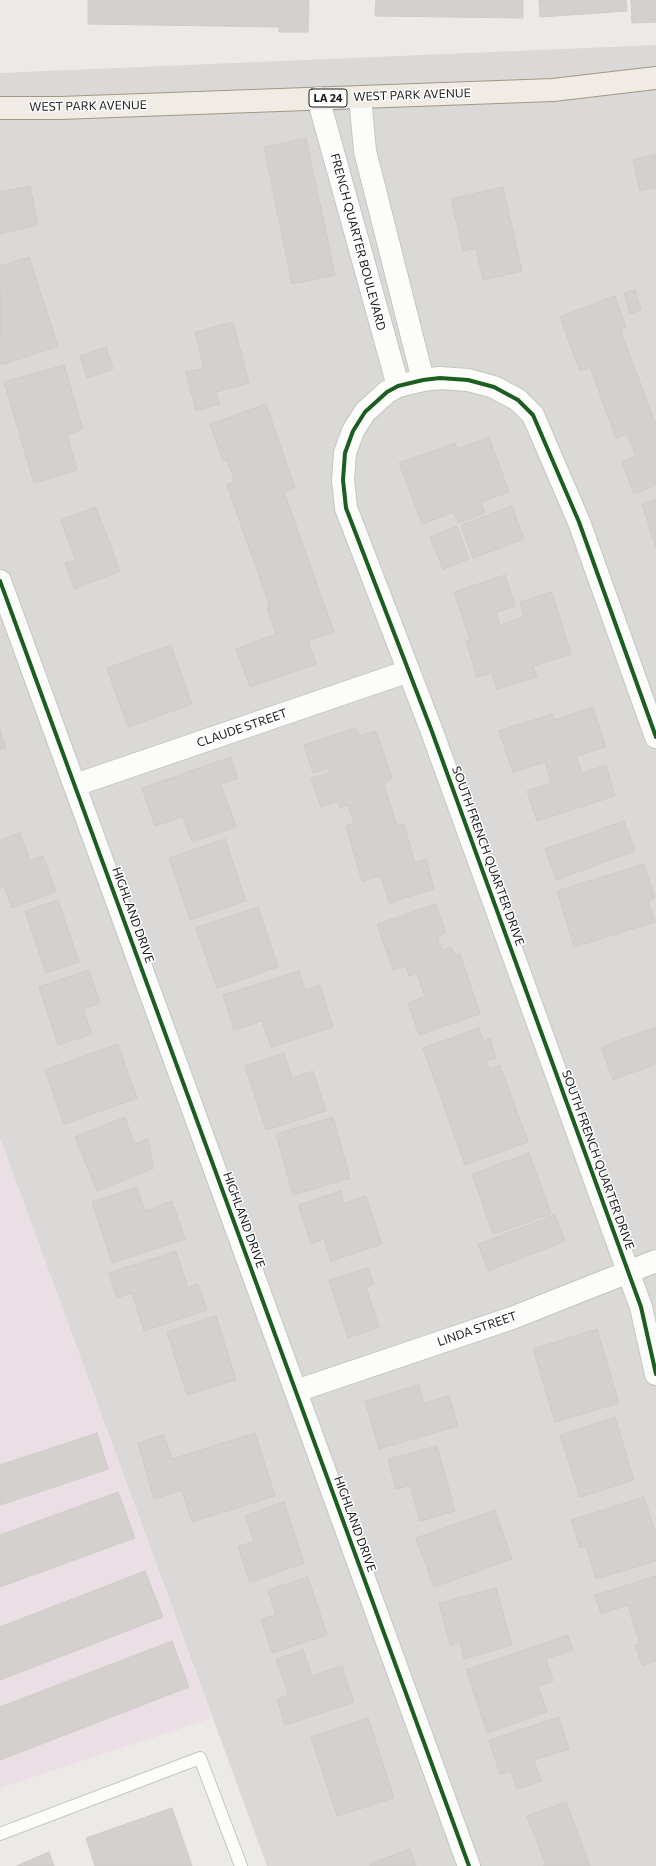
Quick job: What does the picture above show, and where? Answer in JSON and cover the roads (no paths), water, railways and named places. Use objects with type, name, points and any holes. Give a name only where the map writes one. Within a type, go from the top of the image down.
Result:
[{"type":"main road","name":"WEST PARK AVENUE","points":[[0,108],[60,108],[553,90],[656,78]]},
{"type":"street","points":[[360,97],[365,151],[423,380]]},
{"type":"street","name":"FRENCH QUARTER BOULEVARD","points":[[318,98],[398,386]]},
{"type":"street","name":"SOUTH FRENCH QUARTER DRIVE","points":[[656,737],[579,522],[534,416],[518,400],[494,387],[468,380],[440,378],[423,380],[398,386],[387,392],[365,412],[353,431],[345,453],[343,480],[346,508],[409,671],[641,1307],[656,1374]]},
{"type":"street","name":"HIGHLAND DRIVE","points":[[0,580],[469,1866]]},
{"type":"street","name":"CLAUDE STREET","points":[[75,785],[409,671]]},
{"type":"street","name":"LINDA STREET","points":[[296,1391],[512,1318],[656,1262]]},
{"type":"lane","points":[[0,1834],[200,1758],[241,1866]]}]
